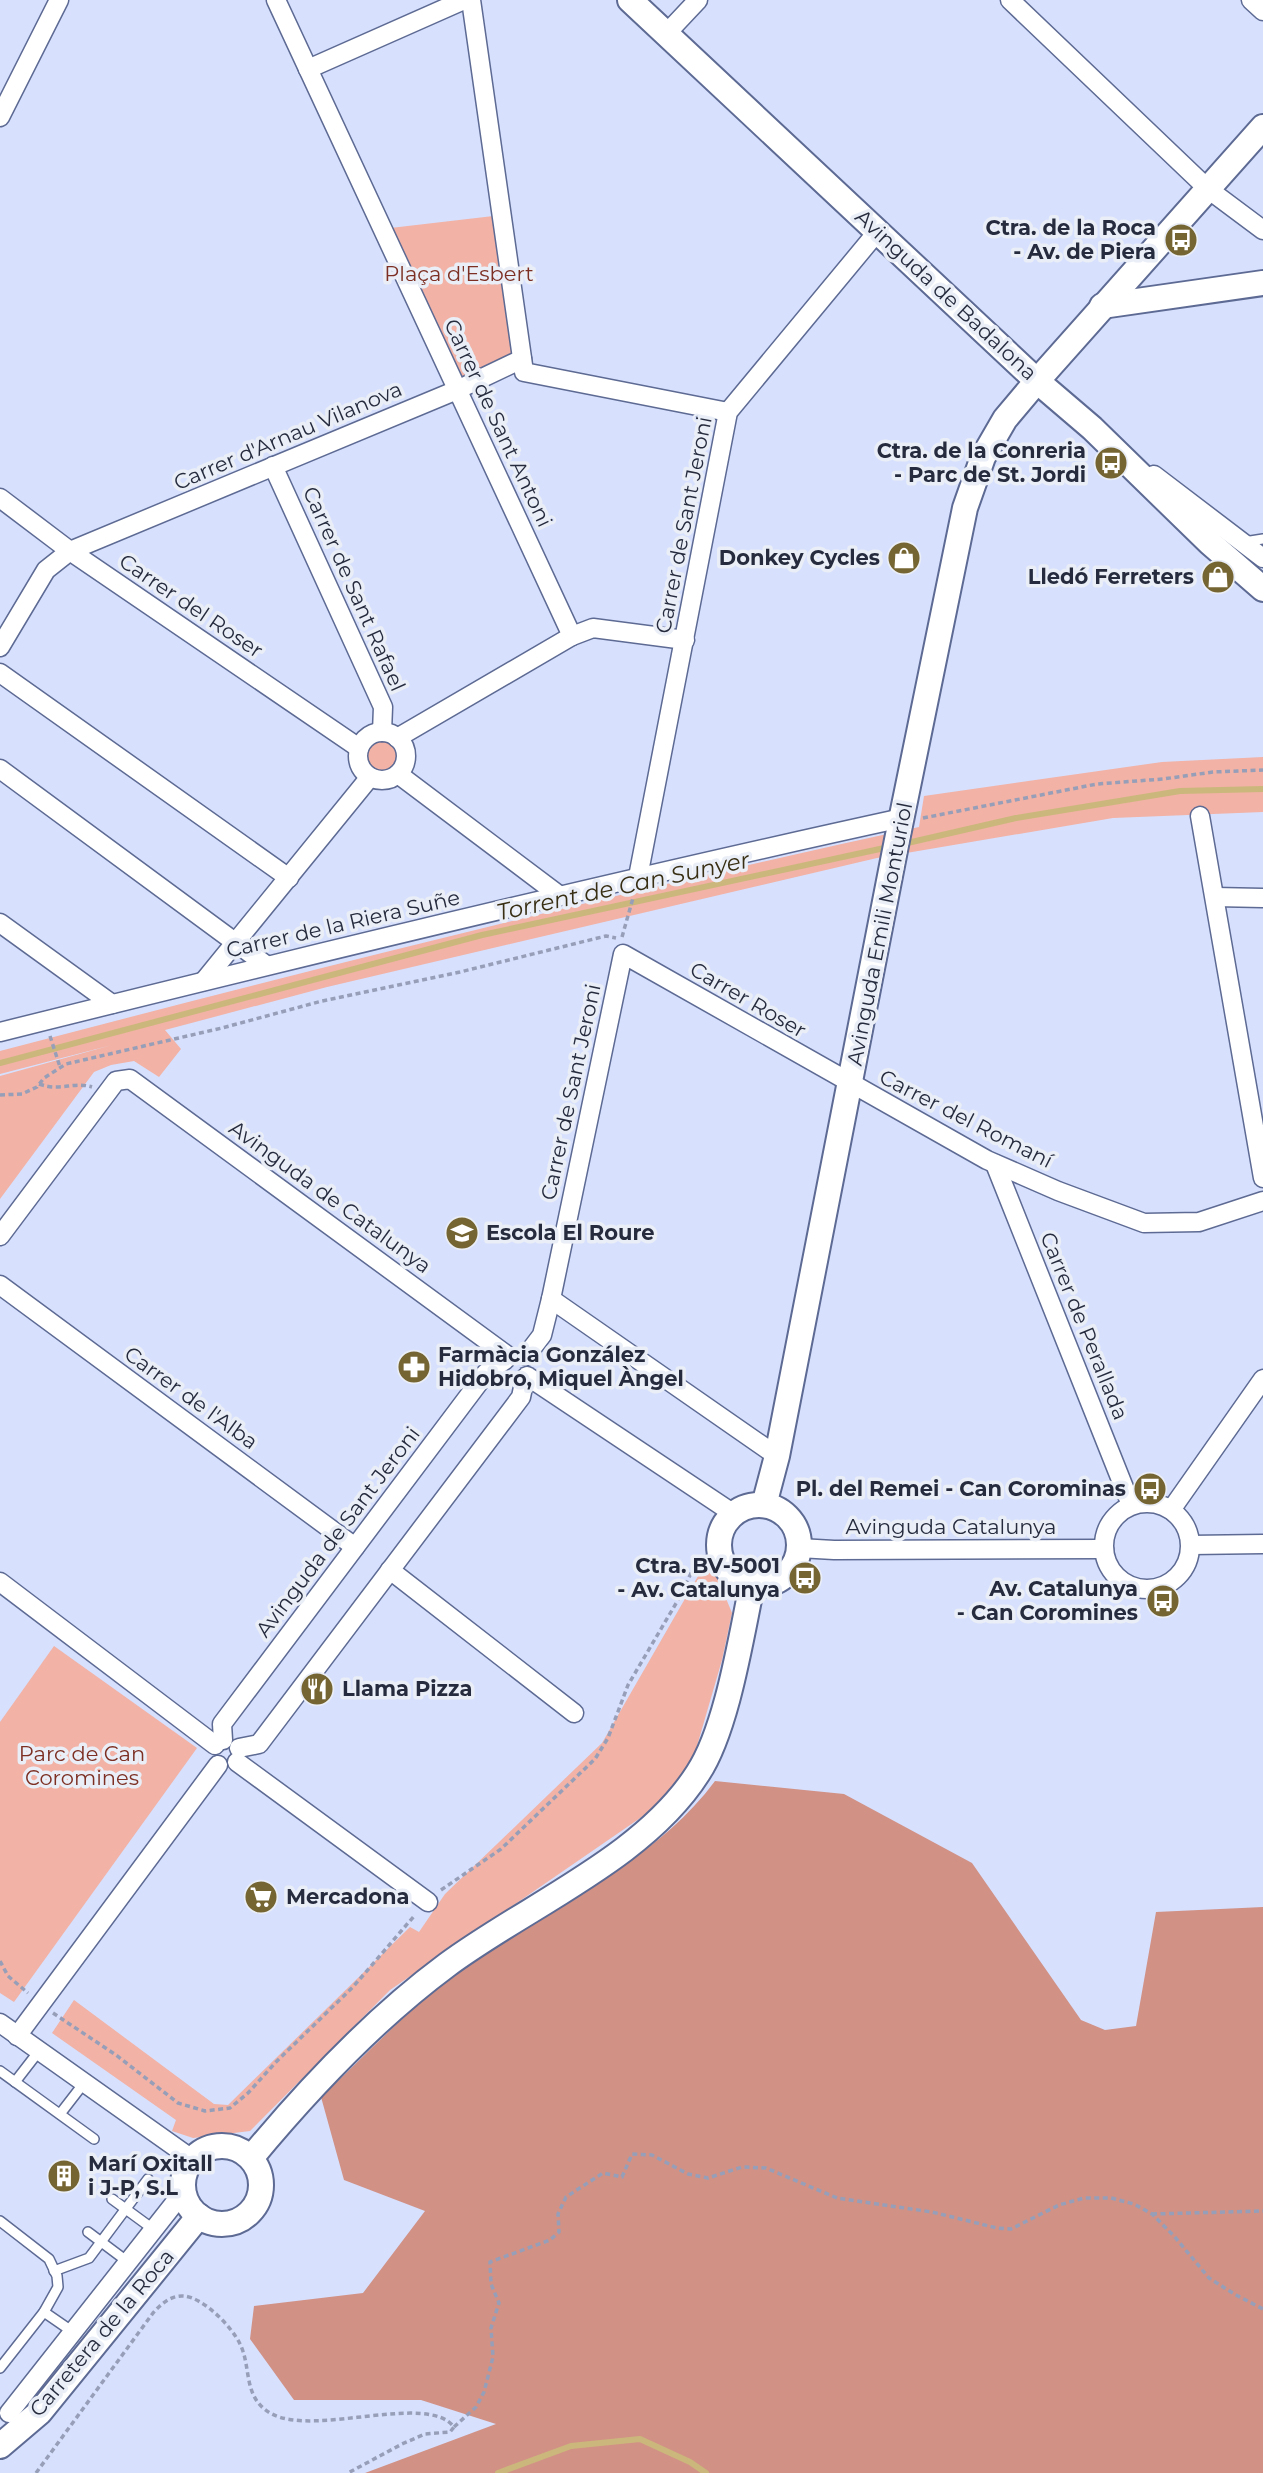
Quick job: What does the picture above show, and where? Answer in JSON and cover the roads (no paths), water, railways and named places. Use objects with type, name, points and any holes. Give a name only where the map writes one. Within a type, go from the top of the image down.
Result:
[{"type":"street","points":[[0,117],[59,0]]},
{"type":"street","name":"Carrer de Sant Antoni","points":[[276,0],[572,636]]},
{"type":"street","points":[[308,69],[464,0]]},
{"type":"street","points":[[471,0],[523,366],[728,412]]},
{"type":"street","name":"Avinguda de Badalona","points":[[630,0],[1037,381],[1092,428],[1210,544],[1263,589]]},
{"type":"street","points":[[666,34],[698,0]]},
{"type":"street","points":[[1010,0],[1208,188],[1263,230]]},
{"type":"street","points":[[1251,0],[1263,11]]},
{"type":"street","name":"Avinguda Emili Monturiol","points":[[764,1505],[777,1456],[965,508],[988,447],[1005,419],[1102,306],[1263,127]]},
{"type":"street","name":"Carrer de Sant Jeroni","points":[[636,882],[728,412],[878,231]]},
{"type":"street","points":[[1102,306],[1263,283]]},
{"type":"street","name":"Carrer d'Arnau Vilanova","points":[[0,647],[46,570],[70,551],[457,390],[523,366]]},
{"type":"street","points":[[1092,428],[1263,558]]},
{"type":"street","name":"Carrer de Sant Rafael","points":[[273,466],[383,707],[390,735]]},
{"type":"street","name":"Carrer del Roser","points":[[0,498],[70,551],[359,748]]},
{"type":"street","points":[[390,735],[405,749],[405,757],[398,774],[387,779],[370,777],[359,764],[359,748],[370,735],[390,735],[572,636],[593,628],[685,640]]},
{"type":"street","points":[[0,673],[289,878]]},
{"type":"street","points":[[0,769],[266,965]]},
{"type":"street","points":[[398,774],[560,896]]},
{"type":"street","points":[[204,981],[370,777]]},
{"type":"street","points":[[1200,816],[1263,1178]]},
{"type":"street","name":"Carrer de la Riera Suñe","points":[[0,1032],[266,965],[560,896],[636,882],[901,823]]},
{"type":"street","points":[[1215,897],[1263,898]]},
{"type":"street","points":[[0,923],[112,1004]]},
{"type":"street","name":"Carrer de Sant Jeroni","points":[[513,1358],[542,1335],[622,947]]},
{"type":"street","name":"Carrer Roser","points":[[622,947],[851,1085]]},
{"type":"street","name":"Avinguda de Catalunya","points":[[0,1236],[116,1081],[130,1079],[513,1358]]},
{"type":"street","name":"Carrer del Romaní","points":[[851,1085],[995,1164],[1144,1223],[1199,1222],[1263,1201]]},
{"type":"street","name":"Carrer de Perallada","points":[[995,1164],[1131,1505]]},
{"type":"street","name":"Carrer de l'Alba","points":[[0,1285],[355,1547]]},
{"type":"street","points":[[551,1300],[777,1456]]},
{"type":"street","points":[[17,2036],[218,1765],[212,1755],[228,1749],[259,1744],[521,1397],[531,1365],[513,1358],[504,1367],[507,1375],[516,1380],[526,1377]]},
{"type":"street","name":"Avinguda de Sant Jeroni","points":[[228,1749],[222,1724],[486,1373],[513,1358]]},
{"type":"street","points":[[526,1377],[734,1514]]},
{"type":"street","points":[[1171,1510],[1263,1379]]},
{"type":"street","points":[[1146,1502],[1171,1510],[1182,1519],[1188,1530],[1190,1556],[1184,1570],[1159,1588],[1147,1590],[1132,1587],[1111,1571],[1104,1549],[1105,1534],[1111,1521],[1131,1505],[1146,1502]]},
{"type":"street","points":[[764,1505],[783,1512],[794,1524],[799,1548],[791,1569],[783,1576],[771,1583],[752,1585],[726,1568],[720,1555],[720,1536],[725,1523],[740,1509],[764,1505]]},
{"type":"street","points":[[1191,1545],[1263,1545]]},
{"type":"street","name":"Avinguda Catalunya","points":[[799,1548],[1104,1549]]},
{"type":"street","points":[[390,1570],[574,1713]]},
{"type":"street","points":[[0,1582],[228,1749],[428,1902]]},
{"type":"street","points":[[251,2158],[293,2108],[355,2046],[421,1986],[468,1949],[614,1857],[653,1827],[672,1808],[699,1772],[710,1750],[727,1695],[752,1585]]},
{"type":"street","points":[[0,2023],[192,2160]]},
{"type":"street","points":[[222,2145],[238,2149],[251,2158],[259,2171],[262,2186],[258,2201],[249,2213],[236,2221],[221,2224],[199,2216],[186,2199],[184,2190],[186,2172],[192,2160],[205,2149],[222,2145]]},
{"type":"street","points":[[13,2416],[73,2332],[184,2190]]},
{"type":"street","name":"Carretera de la Roca","points":[[0,2446],[13,2416],[40,2412],[199,2216]]},
{"type":"lane","points":[[1242,542],[1263,539]]},
{"type":"lane","points":[[15,2082],[39,2051]]},
{"type":"lane","points":[[0,2071],[94,2139]]},
{"type":"lane","points":[[60,2114],[84,2083]]},
{"type":"lane","points":[[54,2271],[89,2258],[148,2179]]},
{"type":"lane","points":[[112,2199],[153,2229]]},
{"type":"lane","points":[[0,2221],[49,2259],[58,2287],[44,2312],[0,2368]]},
{"type":"lane","points":[[88,2232],[128,2262]]},
{"type":"lane","points":[[44,2312],[73,2332]]},
{"type":"waterway","name":"Torrent de Can Sunyer","points":[[903,844],[1016,818],[1180,791],[1263,789]]},
{"type":"waterway","name":"Torrent de Can Sunyer","points":[[0,1063],[482,935],[889,847]]},
{"type":"waterway","points":[[498,2473],[571,2446],[640,2439],[690,2462],[706,2473]]},
{"type":"place","name":"Ctra. de la Roca - Av. de Piera","points":[[1181,240]]},
{"type":"place","name":"Ctra. de la Conreria - Parc de St. Jordi","points":[[1111,463]]},
{"type":"place","name":"Donkey Cycles","points":[[904,558]]},
{"type":"place","name":"Lledó Ferreters","points":[[1218,577]]},
{"type":"place","name":"Escola El Roure","points":[[462,1233]]},
{"type":"place","name":"Farmàcia González Hidobro, Miquel Àngel","points":[[414,1367]]},
{"type":"place","name":"Pl. del Remei - Can Corominas","points":[[1150,1489]]},
{"type":"place","name":"Ctra. BV-5001 - Av. Catalunya","points":[[805,1578]]},
{"type":"place","name":"Av. Catalunya - Can Coromines","points":[[1163,1601]]},
{"type":"place","name":"Llama Pizza","points":[[317,1689]]},
{"type":"place","name":"Mercadona","points":[[261,1897]]},
{"type":"place","name":"Marí Oxitall i J-P, S.L","points":[[64,2176]]},
{"type":"park label","name":"Plaça d'Esbert","points":[[459,274]]},
{"type":"park label","name":"Parc de Can Coromines","points":[[82,1766]]}]
